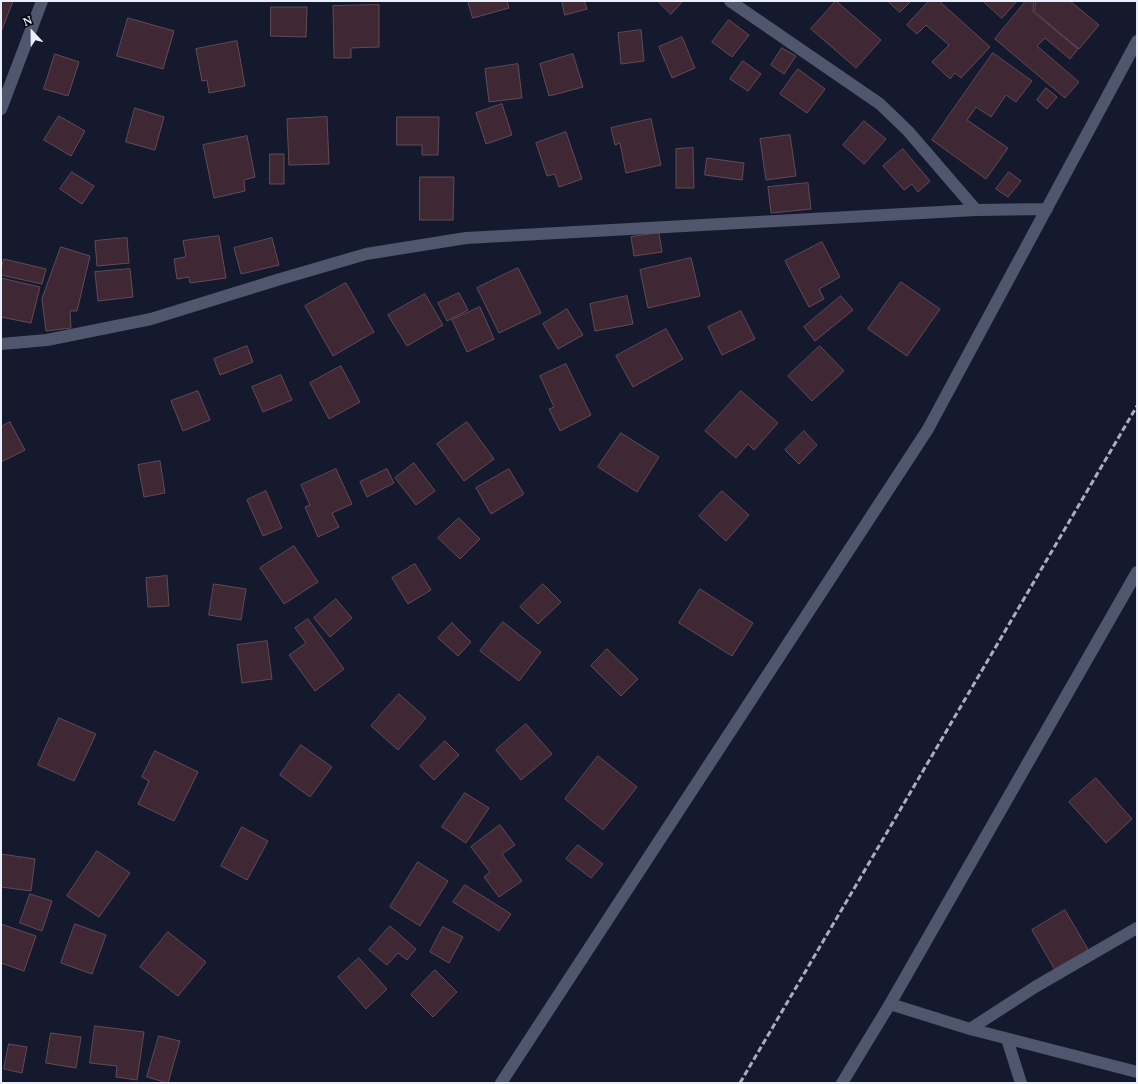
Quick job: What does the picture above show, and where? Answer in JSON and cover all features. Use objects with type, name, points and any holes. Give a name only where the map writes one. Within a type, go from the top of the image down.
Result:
[{"type":"street","points":[[1,109],[41,1]]},
{"type":"street","points":[[730,1],[880,104],[908,132],[976,210]]},
{"type":"street","points":[[501,1083],[928,429],[1137,41]]},
{"type":"street","points":[[1,344],[47,340],[151,319],[366,254],[466,238],[976,210],[1047,209]]},
{"type":"street","points":[[842,1083],[890,1004],[1137,572]]},
{"type":"street","points":[[970,1030],[1035,987],[1137,928]]},
{"type":"street","points":[[890,1004],[970,1030],[1137,1072]]},
{"type":"street","points":[[1007,1039],[1021,1083]]},
{"type":"building","points":[[1,1],[13,1],[1,32]]},
{"type":"building","points":[[468,1],[507,1],[509,8],[473,18]]},
{"type":"building","points":[[562,1],[584,1],[587,9],[565,15]]},
{"type":"building","points":[[658,1],[683,1],[671,14]]},
{"type":"building","points":[[836,1],[881,40],[856,68],[811,29]]},
{"type":"building","points":[[888,1],[911,1],[900,12]]},
{"type":"building","points":[[929,1],[939,1],[990,47],[961,78],[955,73],[950,79],[932,62],[949,45],[926,25],[917,34],[907,25]]},
{"type":"building","points":[[983,1],[1017,1],[1002,18]]},
{"type":"building","points":[[1026,1],[1034,1],[1033,12],[1078,49],[1070,59],[1045,38],[1037,46],[1079,82],[1065,98],[995,39]]},
{"type":"building","points":[[1036,1],[1070,1],[1099,25],[1079,49],[1035,12]]},
{"type":"building","points":[[379,5],[379,47],[351,48],[351,58],[334,58],[333,6]]},
{"type":"building","points":[[271,7],[307,7],[306,37],[271,36]]},
{"type":"building","points":[[128,18],[174,31],[163,69],[117,56]]},
{"type":"building","points":[[729,20],[749,35],[732,57],[712,42]]},
{"type":"building","points":[[641,30],[644,61],[621,64],[618,33]]},
{"type":"building","points":[[682,37],[695,68],[672,78],[659,47]]},
{"type":"building","points":[[237,41],[245,86],[209,93],[207,80],[202,81],[196,49]]},
{"type":"building","points":[[782,48],[796,56],[784,74],[771,65]]},
{"type":"building","points":[[993,53],[1032,81],[1016,102],[1006,95],[991,117],[976,107],[967,120],[1008,148],[986,179],[932,140]]},
{"type":"building","points":[[55,54],[79,62],[68,96],[44,89]]},
{"type":"building","points":[[573,54],[583,87],[549,96],[540,64]]},
{"type":"building","points":[[743,61],[761,74],[748,91],[730,79]]},
{"type":"building","points":[[518,64],[522,98],[489,102],[485,69]]},
{"type":"building","points":[[798,69],[825,89],[807,113],[780,94]]},
{"type":"building","points":[[1046,88],[1057,97],[1047,109],[1037,100]]},
{"type":"building","points":[[502,104],[512,135],[486,144],[476,113]]},
{"type":"building","points":[[135,108],[164,117],[155,150],[126,142]]},
{"type":"building","points":[[59,116],[85,131],[71,156],[44,140]]},
{"type":"building","points":[[327,117],[329,164],[289,165],[287,119]]},
{"type":"building","points":[[397,117],[439,117],[438,155],[422,155],[422,145],[397,145]]},
{"type":"building","points":[[651,119],[661,165],[626,173],[620,143],[615,145],[611,128]]},
{"type":"building","points":[[864,121],[886,139],[864,164],[843,145]]},
{"type":"building","points":[[566,132],[582,179],[559,187],[555,174],[547,176],[536,143]]},
{"type":"building","points":[[790,135],[796,176],[766,180],[760,139]]},
{"type":"building","points":[[247,136],[255,177],[244,180],[245,191],[214,198],[203,145]]},
{"type":"building","points":[[693,148],[694,188],[676,188],[676,149]]},
{"type":"building","points":[[903,149],[930,181],[918,192],[912,184],[904,190],[883,166]]},
{"type":"building","points":[[270,154],[284,154],[284,184],[270,184]]},
{"type":"building","points":[[707,158],[744,163],[742,180],[705,175]]},
{"type":"building","points":[[72,172],[94,186],[82,204],[60,189]]},
{"type":"building","points":[[1009,172],[1021,181],[1008,197],[996,189]]},
{"type":"building","points":[[420,177],[454,177],[453,220],[420,220]]},
{"type":"building","points":[[808,183],[811,209],[771,213],[768,187]]},
{"type":"building","points":[[659,233],[662,252],[634,256],[631,237]]},
{"type":"building","points":[[219,236],[226,278],[190,283],[189,277],[177,279],[174,259],[186,257],[183,241]]},
{"type":"building","points":[[127,238],[129,263],[97,266],[95,241]]},
{"type":"building","points":[[272,238],[279,265],[241,274],[234,248]]},
{"type":"building","points":[[822,242],[840,277],[819,289],[824,299],[809,307],[785,261]]},
{"type":"building","points":[[61,247],[90,256],[77,311],[70,311],[71,328],[46,331],[42,299]]},
{"type":"building","points":[[691,258],[700,296],[648,308],[640,270]]},
{"type":"building","points":[[4,259],[46,269],[42,284],[1,275]]},
{"type":"building","points":[[518,268],[541,313],[499,333],[477,288]]},
{"type":"building","points":[[130,269],[133,297],[98,301],[95,272]]},
{"type":"building","points":[[1,278],[40,287],[31,323],[1,317]]},
{"type":"building","points":[[901,282],[940,309],[907,356],[868,329]]},
{"type":"building","points":[[346,283],[374,332],[333,356],[305,306]]},
{"type":"building","points":[[459,293],[468,310],[447,321],[438,303]]},
{"type":"building","points":[[425,294],[443,325],[407,346],[388,315]]},
{"type":"building","points":[[627,296],[633,324],[595,331],[590,304]]},
{"type":"building","points":[[841,296],[853,310],[815,341],[804,327]]},
{"type":"building","points":[[480,307],[494,339],[467,352],[452,320]]},
{"type":"building","points":[[567,309],[583,335],[558,349],[543,324]]},
{"type":"building","points":[[741,311],[755,339],[722,355],[708,327]]},
{"type":"building","points":[[666,329],[683,359],[633,387],[616,356]]},
{"type":"building","points":[[247,346],[253,362],[220,375],[214,359]]},
{"type":"building","points":[[820,346],[844,371],[812,401],[788,376]]},
{"type":"building","points":[[566,364],[591,415],[560,431],[549,409],[554,407],[540,376]]},
{"type":"building","points":[[341,366],[360,402],[329,419],[310,383]]},
{"type":"building","points":[[281,375],[292,400],[263,412],[252,387]]},
{"type":"building","points":[[198,391],[210,420],[183,431],[171,401]]},
{"type":"building","points":[[741,391],[778,423],[754,450],[748,444],[736,458],[705,431]]},
{"type":"building","points":[[10,422],[25,450],[1,462],[1,427]]},
{"type":"building","points":[[467,422],[494,459],[464,481],[437,444]]},
{"type":"building","points":[[804,431],[817,445],[799,464],[785,450]]},
{"type":"building","points":[[621,433],[659,457],[637,492],[598,467]]},
{"type":"building","points":[[160,461],[165,493],[144,497],[138,465]]},
{"type":"building","points":[[414,463],[435,491],[416,505],[395,478]]},
{"type":"building","points":[[336,469],[352,504],[332,513],[339,527],[318,537],[305,507],[310,505],[301,485]]},
{"type":"building","points":[[387,469],[394,483],[367,497],[360,482]]},
{"type":"building","points":[[509,469],[524,494],[491,514],[476,488]]},
{"type":"building","points":[[266,491],[282,528],[263,536],[247,500]]},
{"type":"building","points":[[722,491],[749,515],[726,541],[699,516]]},
{"type":"building","points":[[459,518],[480,539],[460,559],[438,538]]},
{"type":"building","points":[[294,546],[318,582],[284,604],[260,568]]},
{"type":"building","points":[[415,564],[431,590],[408,604],[392,578]]},
{"type":"building","points":[[167,576],[169,606],[148,607],[146,578]]},
{"type":"building","points":[[214,584],[246,589],[241,620],[209,615]]},
{"type":"building","points":[[543,584],[561,602],[538,624],[520,607]]},
{"type":"building","points":[[700,589],[753,623],[732,656],[679,623]]},
{"type":"building","points":[[336,599],[352,618],[330,637],[314,618]]},
{"type":"building","points":[[308,619],[344,669],[315,691],[289,655],[306,643],[295,628]]},
{"type":"building","points":[[503,622],[541,652],[519,681],[480,651]]},
{"type":"building","points":[[452,623],[471,642],[458,656],[438,638]]},
{"type":"building","points":[[267,641],[272,679],[242,683],[237,645]]},
{"type":"building","points":[[607,649],[638,679],[621,696],[591,666]]},
{"type":"building","points":[[399,694],[426,718],[398,750],[371,726]]},
{"type":"building","points":[[59,718],[96,734],[74,781],[38,765]]},
{"type":"building","points":[[526,724],[552,754],[521,780],[496,750]]},
{"type":"building","points":[[445,741],[459,755],[434,780],[420,766]]},
{"type":"building","points":[[301,745],[332,767],[310,797],[280,775]]},
{"type":"building","points":[[155,751],[198,772],[174,821],[138,804],[149,781],[142,777]]},
{"type":"building","points":[[598,756],[637,787],[603,830],[565,799]]},
{"type":"building","points":[[1096,778],[1132,819],[1106,843],[1069,802]]},
{"type":"building","points":[[465,793],[489,808],[466,843],[442,827]]},
{"type":"building","points":[[500,825],[515,845],[502,854],[522,881],[499,897],[484,877],[490,872],[471,847]]},
{"type":"building","points":[[242,827],[268,841],[247,880],[221,866]]},
{"type":"building","points":[[578,845],[603,864],[591,878],[566,859]]},
{"type":"building","points":[[97,851],[130,873],[99,917],[67,896]]},
{"type":"building","points":[[1,854],[35,859],[31,891],[1,887]]},
{"type":"building","points":[[418,862],[448,881],[420,926],[390,907]]},
{"type":"building","points":[[465,885],[511,914],[499,931],[453,902]]},
{"type":"building","points":[[30,894],[52,901],[42,931],[20,923]]},
{"type":"building","points":[[1065,910],[1089,951],[1055,970],[1032,930]]},
{"type":"building","points":[[1,924],[36,936],[24,971],[1,963]]},
{"type":"building","points":[[75,924],[106,935],[92,974],[61,963]]},
{"type":"building","points":[[390,926],[416,949],[407,960],[398,953],[387,965],[369,950]]},
{"type":"building","points":[[443,927],[463,937],[449,963],[430,952]]},
{"type":"building","points":[[168,932],[206,962],[178,996],[140,967]]},
{"type":"building","points":[[359,958],[387,989],[366,1009],[338,977]]},
{"type":"building","points":[[435,970],[457,992],[433,1017],[411,995]]},
{"type":"building","points":[[95,1026],[144,1032],[137,1080],[116,1077],[117,1066],[90,1063]]},
{"type":"building","points":[[51,1033],[81,1037],[76,1068],[46,1063]]},
{"type":"building","points":[[159,1036],[180,1041],[168,1083],[147,1077]]},
{"type":"building","points":[[9,1044],[27,1047],[22,1073],[4,1069]]},
{"type":"railway","points":[[740,1083],[1137,406]]}]
